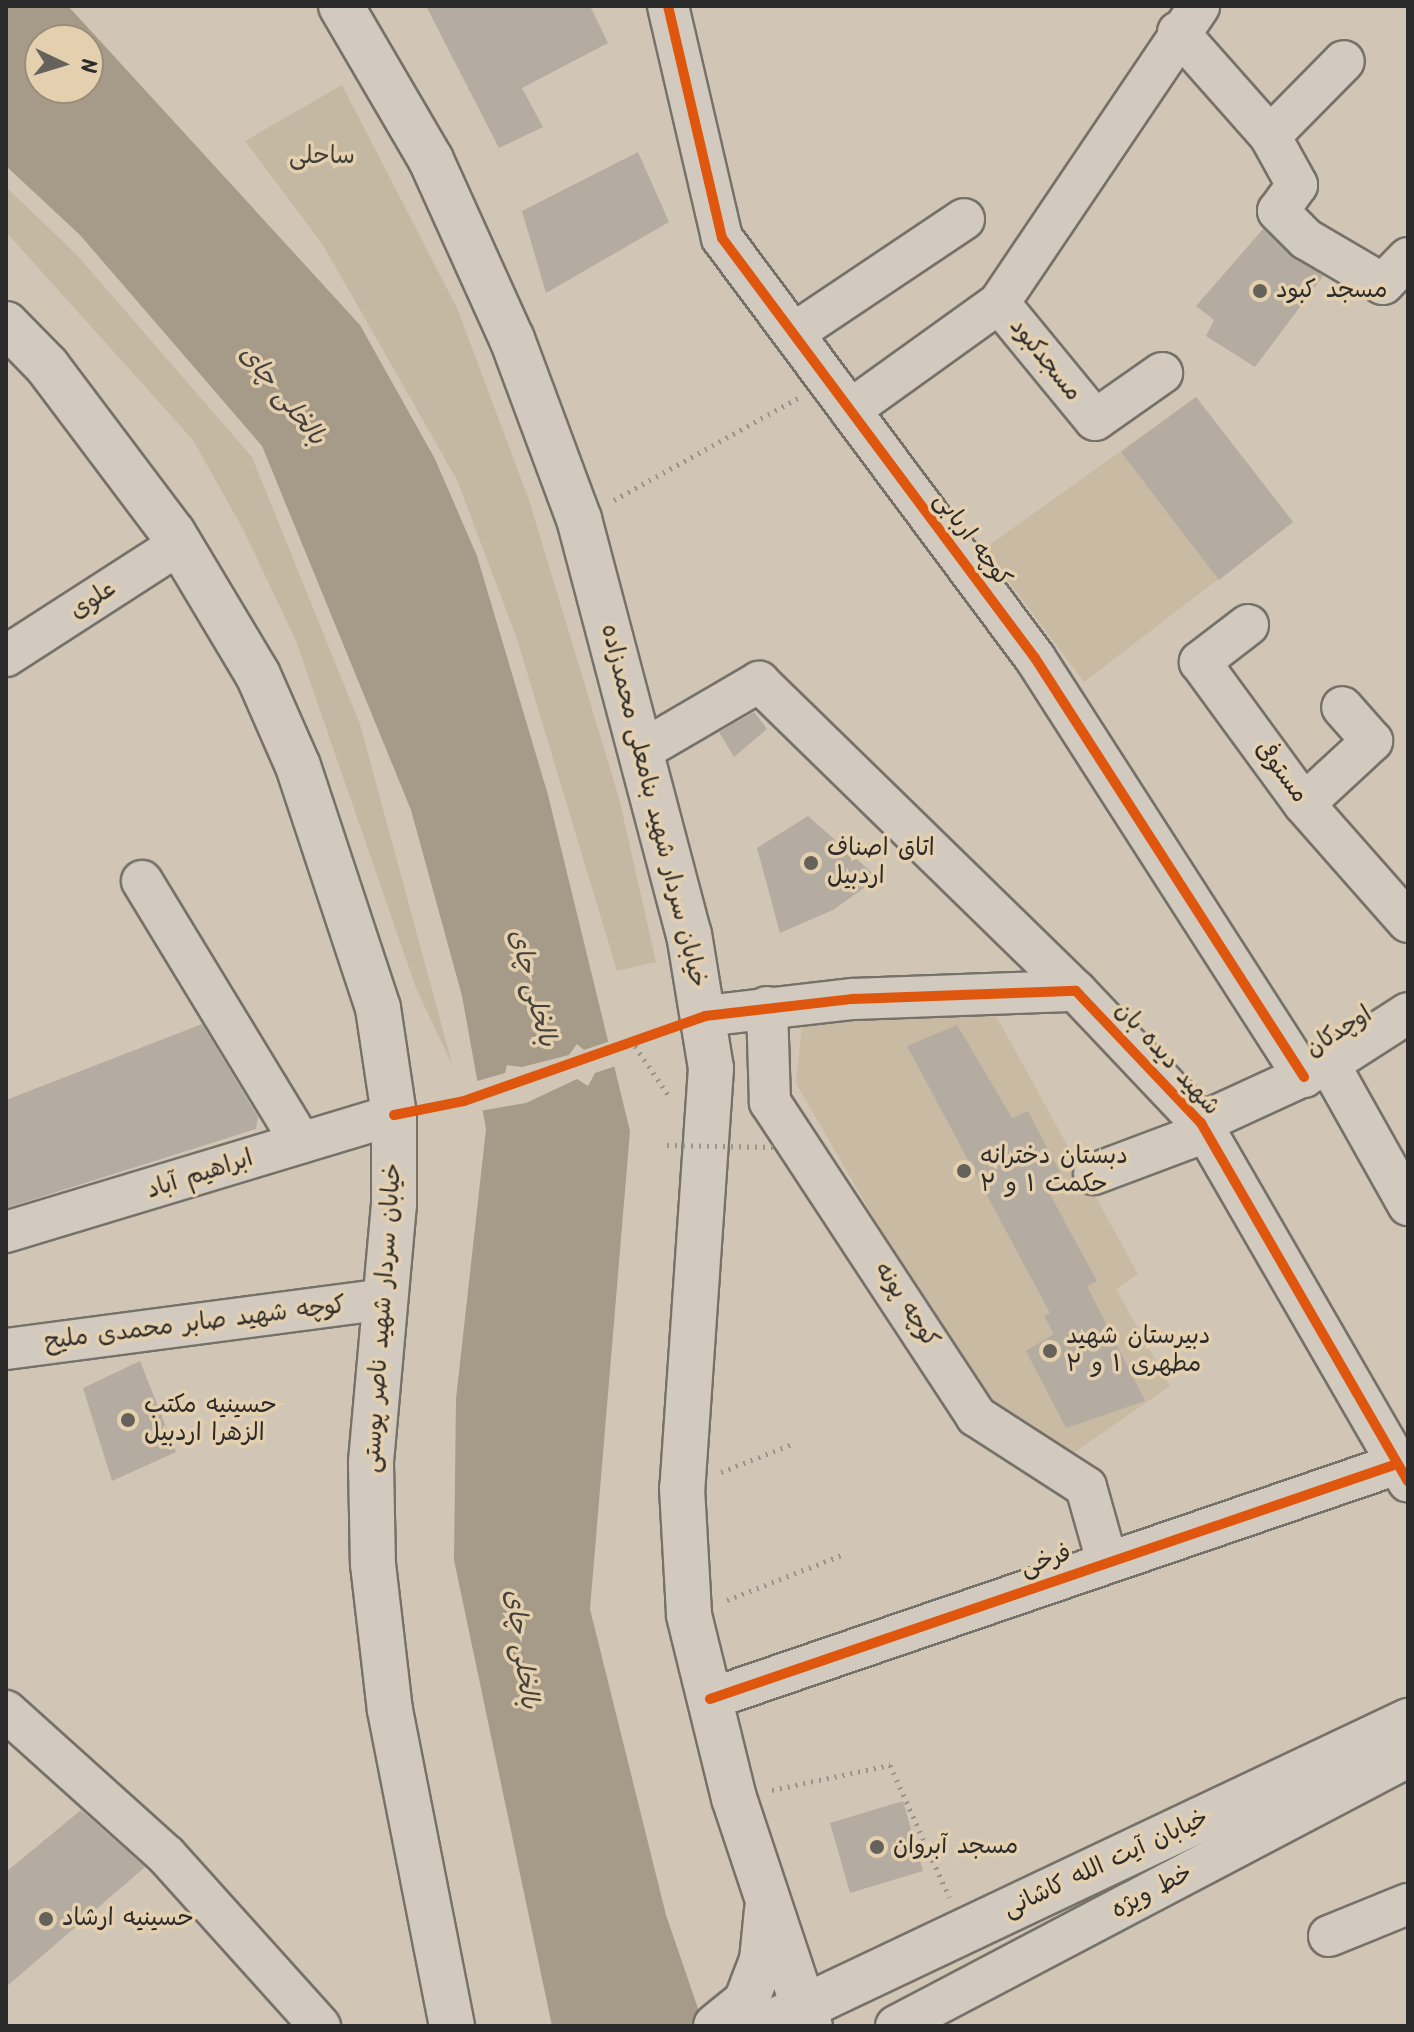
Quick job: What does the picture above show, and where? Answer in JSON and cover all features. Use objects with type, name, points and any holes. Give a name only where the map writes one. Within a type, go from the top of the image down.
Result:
[{"type":"main road","name":"خیابان سردار شهید بنامعلی محمدزاده","points":[[341,6],[431,160],[512,339],[579,519],[641,751],[705,1016],[709,1152],[682,1488],[689,1615],[734,1798],[807,2016]]},
{"type":"main road","name":"خیابان سردار شهید ناصر پوستی","points":[[6,324],[47,366],[180,544],[258,675],[298,766],[378,1008],[394,1115],[371,1463],[373,1564],[390,1710],[454,2020]]},
{"type":"main road","name":"خیابان آیت الله کاشانی","points":[[764,2026],[807,2016],[964,1931],[1408,1721]]},
{"type":"main road","points":[[717,2026],[746,2002],[762,1960],[768,1901]]},
{"type":"street","name":"کوچه اربابی","points":[[668,6],[722,238],[797,331],[840,395],[1035,658],[1408,1205]]},
{"type":"street","points":[[999,303],[1189,19],[1270,136],[1297,185],[1278,211],[1306,239],[1383,284],[1408,258]]},
{"type":"street","points":[[1270,136],[1344,61]]},
{"type":"street","points":[[797,331],[964,219]]},
{"type":"street","name":"مسجدکبود","points":[[840,395],[999,303],[1095,420],[1162,373]]},
{"type":"street","name":"علوی","points":[[6,656],[180,544]]},
{"type":"street","name":"مستوفی","points":[[1248,625],[1200,662],[1304,804],[1408,922]]},
{"type":"street","name":"شهید دیده بان","points":[[641,751],[759,682],[1076,991],[1204,1128],[1403,1472]]},
{"type":"street","points":[[1304,804],[1372,741],[1342,707]]},
{"type":"street","points":[[142,881],[301,1143]]},
{"type":"street","points":[[705,1016],[767,1007],[1076,991]]},
{"type":"street","name":"کوچه پونه","points":[[767,1007],[770,1102],[976,1416],[1086,1487],[1107,1561]]},
{"type":"street","name":"اوچدکان","points":[[1094,1174],[1204,1128],[1317,1071],[1408,1013]]},
{"type":"street","name":"ابراهیم آباد","points":[[6,1232],[394,1115]]},
{"type":"street","name":"کوچه شهید صابر محمدی ملیح","points":[[6,1349],[384,1299]]},
{"type":"street","name":"فرخی","points":[[710,1699],[1107,1561],[1403,1472]]},
{"type":"street","points":[[6,1711],[166,1855],[320,2026]]},
{"type":"street","name":"خط ویژه","points":[[896,2026],[1408,1757]]},
{"type":"street","points":[[1329,1936],[1408,1904]]},
{"type":"path","points":[[579,519],[840,395]]},
{"type":"path","points":[[621,1051],[649,1040]]},
{"type":"path","points":[[635,1046],[669,1097]]},
{"type":"path","points":[[667,1145],[775,1147]]},
{"type":"path","points":[[682,1488],[795,1443]]},
{"type":"path","points":[[689,1615],[842,1555]]},
{"type":"path","points":[[734,1798],[890,1765],[964,1931]]},
{"type":"shaded area","points":[[1196,397],[1293,522],[1084,682],[984,549]]},
{"type":"shaded area","name":"دبستان دخترانه حکمت ۱ و ۲","points":[[994,1012],[1138,1274],[1116,1289],[1170,1386],[1072,1454],[982,1406],[796,1083],[803,1015]]},
{"type":"green space","name":"ساحلی","points":[[342,85],[457,308],[529,500],[619,798],[656,962],[617,971],[517,639],[457,480],[323,245],[245,141]]},
{"type":"green space","points":[[6,187],[76,254],[252,457],[360,724],[453,1067],[416,988],[296,641],[244,531],[193,440],[6,232]]},
{"type":"water","name":"بالخلی چای","points":[[6,6],[69,7],[85,24],[24,24],[24,104],[104,104],[104,45],[360,325],[435,459],[477,556],[548,795],[630,1131],[590,1609],[666,1915],[704,2026],[552,2026],[454,1560],[456,1399],[486,1129],[462,996],[411,810],[262,446],[80,235],[6,166]]},
{"type":"pier","points":[[616,1039],[622,1064],[595,1073],[588,1086],[577,1079],[526,1103],[479,1111],[474,1082],[505,1073],[507,1065],[522,1067],[569,1055],[577,1044],[584,1050]]},
{"type":"building","points":[[426,6],[590,6],[608,43],[522,88],[543,127],[499,148]]},
{"type":"building","points":[[638,152],[669,222],[546,293],[522,211]]},
{"type":"building","name":"مسجد کبود","points":[[1263,229],[1323,276],[1255,367],[1206,336],[1214,320],[1196,306]]},
{"type":"building","points":[[1196,397],[1293,522],[1219,580],[1121,452]]},
{"type":"building","points":[[754,712],[767,729],[734,757],[719,732]]},
{"type":"building","name":"اتاق اصناف اردبیل","points":[[808,816],[878,878],[833,910],[780,933],[757,848]]},
{"type":"building","points":[[202,1024],[258,1117],[256,1129],[6,1208],[6,1100]]},
{"type":"building","points":[[957,1025],[1012,1118],[1028,1111],[1063,1178],[1046,1187],[1097,1281],[1087,1286],[1145,1401],[1066,1428],[1026,1351],[1054,1334],[1044,1316],[1050,1313],[907,1046]]},
{"type":"building","name":"حسینیه مکتب الزهرا اردبیل","points":[[140,1361],[176,1452],[112,1481],[83,1388]]},
{"type":"building","name":"مسجد آبروان","points":[[903,1801],[923,1871],[850,1893],[830,1823]]},
{"type":"building","name":"حسینیه ارشاد","points":[[81,1810],[145,1867],[6,1987],[6,1872]]},
{"type":"cycle path","points":[[668,6],[722,238],[1035,658],[1304,1077]]},
{"type":"cycle path","points":[[394,1115],[464,1101],[705,1016],[853,999],[1076,991],[1201,1123],[1408,1481]]},
{"type":"cycle path","points":[[710,1699],[1397,1464]]},
{"type":"place","name":"مسجد کبود","points":[[1260,291]]},
{"type":"place","name":"اتاق اصناف اردبیل","points":[[811,863]]},
{"type":"place","name":"دبستان دخترانه حکمت ۱ و ۲","points":[[964,1171]]},
{"type":"place","name":"دبیرستان شهید مطهری ۱ و ۲","points":[[1050,1351]]},
{"type":"place","name":"حسینیه مکتب الزهرا اردبیل","points":[[128,1420]]},
{"type":"place","name":"مسجد آبروان","points":[[877,1847]]},
{"type":"place","name":"حسینیه ارشاد","points":[[46,1919]]}]
